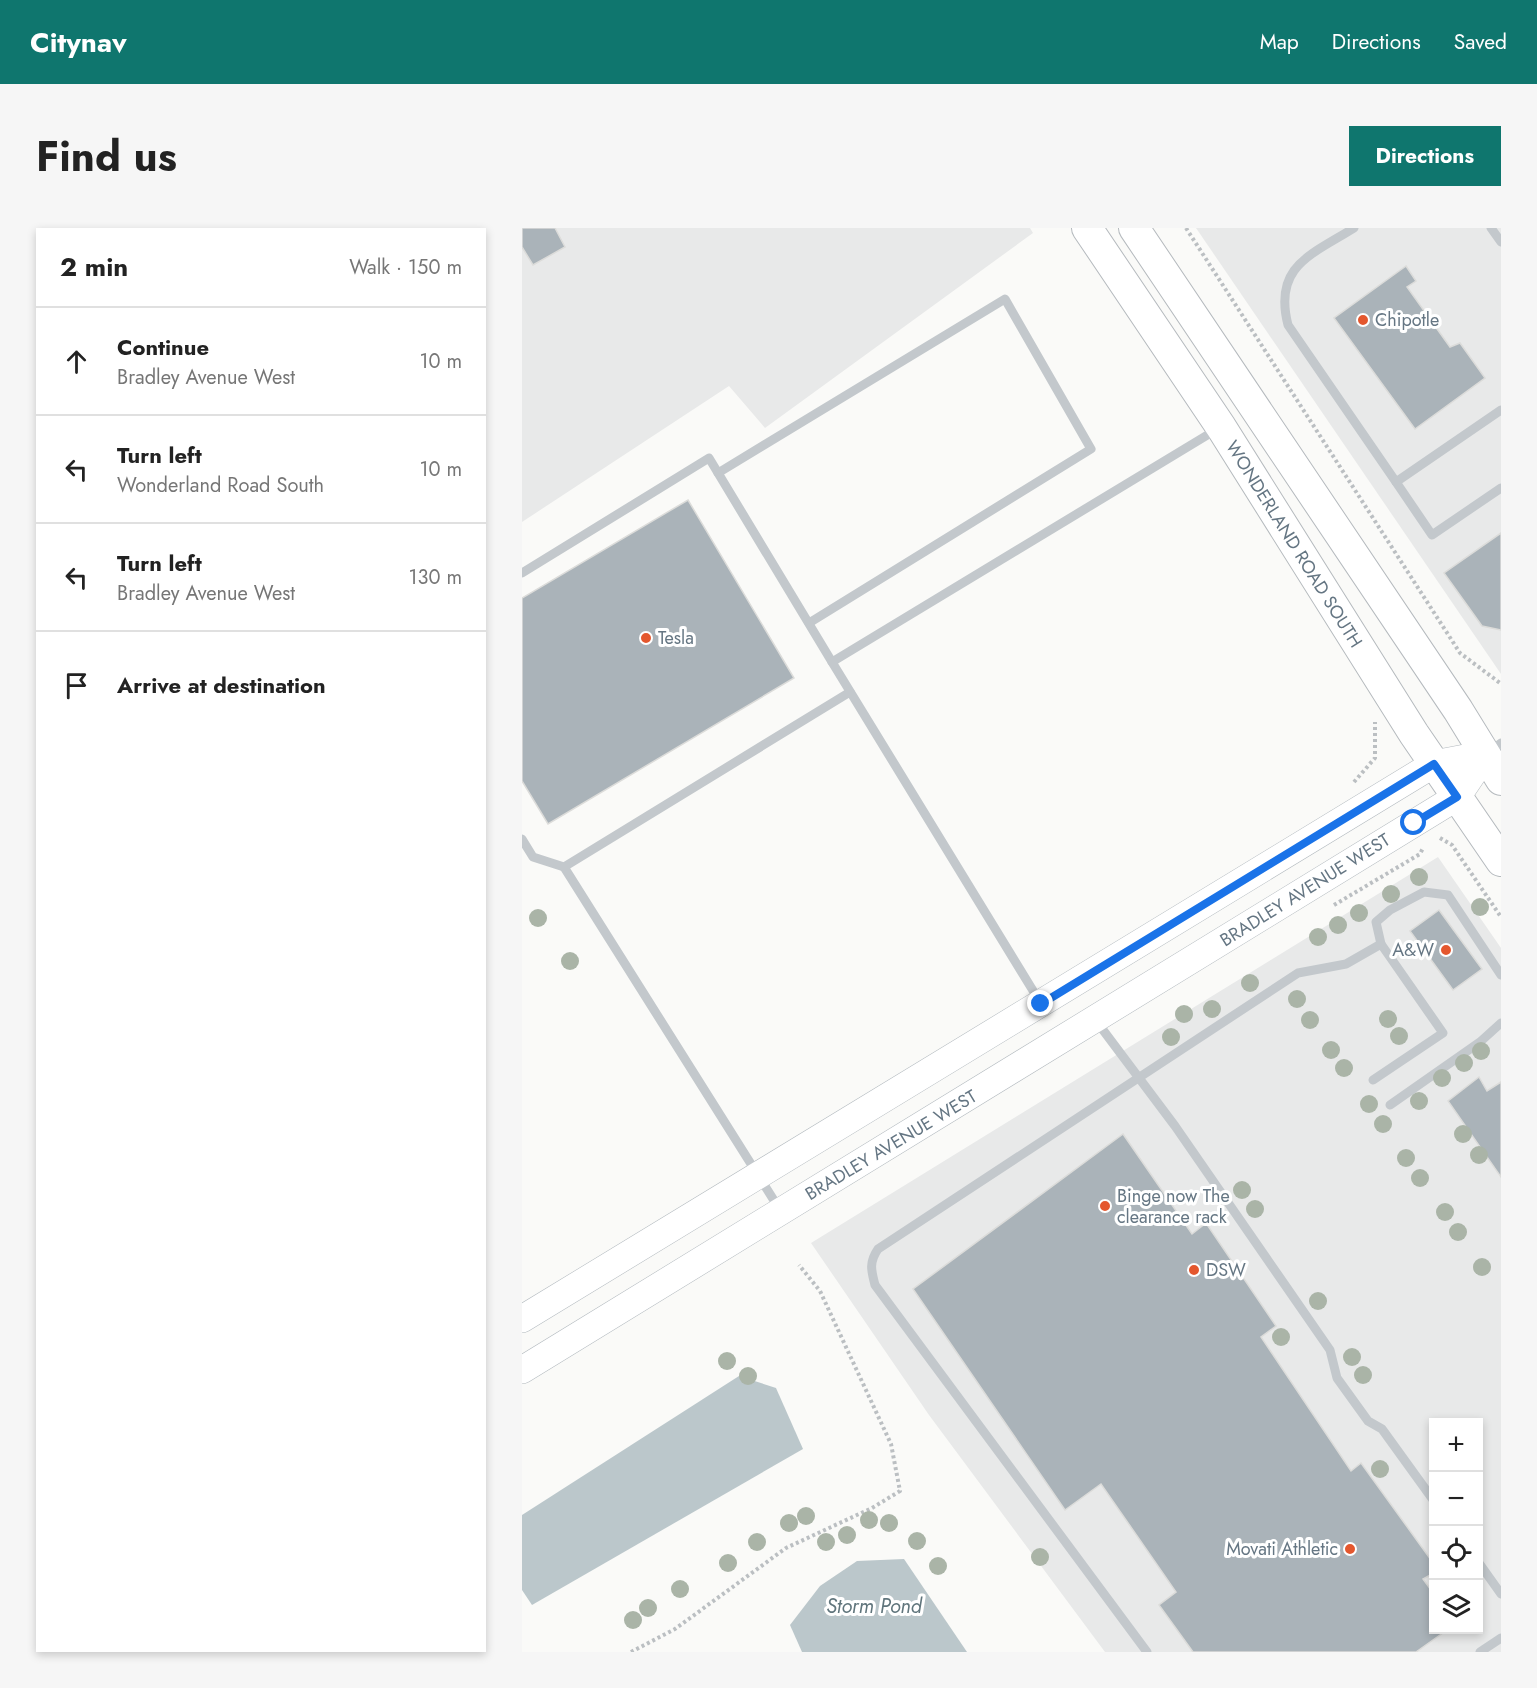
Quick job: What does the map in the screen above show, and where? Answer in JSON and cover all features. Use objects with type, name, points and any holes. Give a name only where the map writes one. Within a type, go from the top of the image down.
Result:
[{"type":"main road","name":"WONDERLAND ROAD SOUTH","points":[[1087,228],[1221,427],[1434,764],[1501,861]]},
{"type":"main road","points":[[1134,228],[1493,749],[1501,780]]},
{"type":"main road","points":[[522,1319],[1434,764],[1493,749]]},
{"type":"main road","name":"BRADLEY AVENUE WEST","points":[[522,1370],[1457,797],[1493,749]]},
{"type":"lane","points":[[1354,228],[1306,258],[1287,279],[1283,304],[1288,325],[1432,535],[1501,488]]},
{"type":"lane","points":[[1491,228],[1501,242]]},
{"type":"lane","points":[[718,473],[1005,299],[1091,449],[809,623]]},
{"type":"lane","points":[[1396,482],[1501,411]]},
{"type":"lane","points":[[832,662],[1221,427]]},
{"type":"lane","points":[[522,573],[709,458],[1041,1004]]},
{"type":"lane","points":[[564,867],[850,692]]},
{"type":"lane","points":[[522,839],[533,856],[564,867],[782,1211]]},
{"type":"lane","points":[[1373,1080],[1443,1033],[1381,944],[1376,922],[1390,910],[1424,892],[1448,895],[1501,975]]},
{"type":"lane","points":[[1147,1652],[875,1285],[870,1267],[878,1250],[1298,973],[1346,964],[1381,944]]},
{"type":"lane","points":[[1095,1020],[1137,1079],[1175,1126],[1330,1350],[1337,1378],[1368,1421],[1382,1430],[1429,1494]]},
{"type":"lane","points":[[1390,1105],[1480,1042],[1501,1023]]},
{"type":"lane","points":[[1483,1569],[1501,1594]]},
{"type":"lane","points":[[1480,1652],[1501,1638]]},
{"type":"path","points":[[1186,228],[1460,653],[1500,684]]},
{"type":"path","points":[[1440,838],[1452,845],[1501,917]]},
{"type":"path","points":[[632,1652],[675,1629],[786,1548],[872,1508],[900,1491],[891,1444],[820,1291],[799,1265]]},
{"type":"shaded area","points":[[522,228],[1030,228],[1033,233],[765,428],[729,386],[522,522]]},
{"type":"shaded area","points":[[1196,228],[1501,228],[1501,674]]},
{"type":"shaded area","points":[[1438,857],[1501,948],[1501,1652],[1105,1652],[929,1415],[811,1243]]},
{"type":"water","points":[[739,1376],[776,1388],[803,1449],[532,1605],[522,1590],[522,1515]]},
{"type":"water","name":"Storm Pond","points":[[904,1559],[967,1652],[802,1652],[790,1625],[820,1586],[857,1561]]},
{"type":"building","points":[[522,228],[555,228],[565,247],[533,265],[522,247]]},
{"type":"building","points":[[1406,266],[1416,281],[1407,287],[1450,347],[1460,343],[1485,378],[1415,429],[1334,318]]},
{"type":"building","name":"Tesla","points":[[688,500],[794,678],[548,824],[522,781],[522,598]]},
{"type":"building","points":[[1501,533],[1501,630],[1482,626],[1444,573]]},
{"type":"building","name":"A&W","points":[[1439,910],[1482,969],[1453,990],[1410,931]]},
{"type":"building","points":[[1479,1077],[1487,1091],[1501,1082],[1501,1177],[1448,1101]]},
{"type":"building","points":[[1123,1134],[1192,1234],[1206,1223],[1276,1326],[1261,1337],[1351,1471],[1361,1463],[1429,1557],[1429,1576],[1423,1579],[1429,1587],[1429,1634],[1441,1634],[1416,1652],[1193,1652],[1159,1605],[1176,1592],[1101,1484],[1065,1510],[913,1289]]},
{"type":"place","name":"Chipotle","points":[[1363,320]]},
{"type":"place","name":"Tesla","points":[[646,638]]},
{"type":"place","name":"A&W","points":[[1446,950]]},
{"type":"place","name":"Binge now The clearance rack","points":[[1105,1206]]},
{"type":"place","name":"DSW","points":[[1194,1270]]},
{"type":"place","name":"Movati Athletic","points":[[1350,1549]]},
{"type":"route","points":[[1041,1004],[1434,764],[1457,797],[1414,823]]}]
